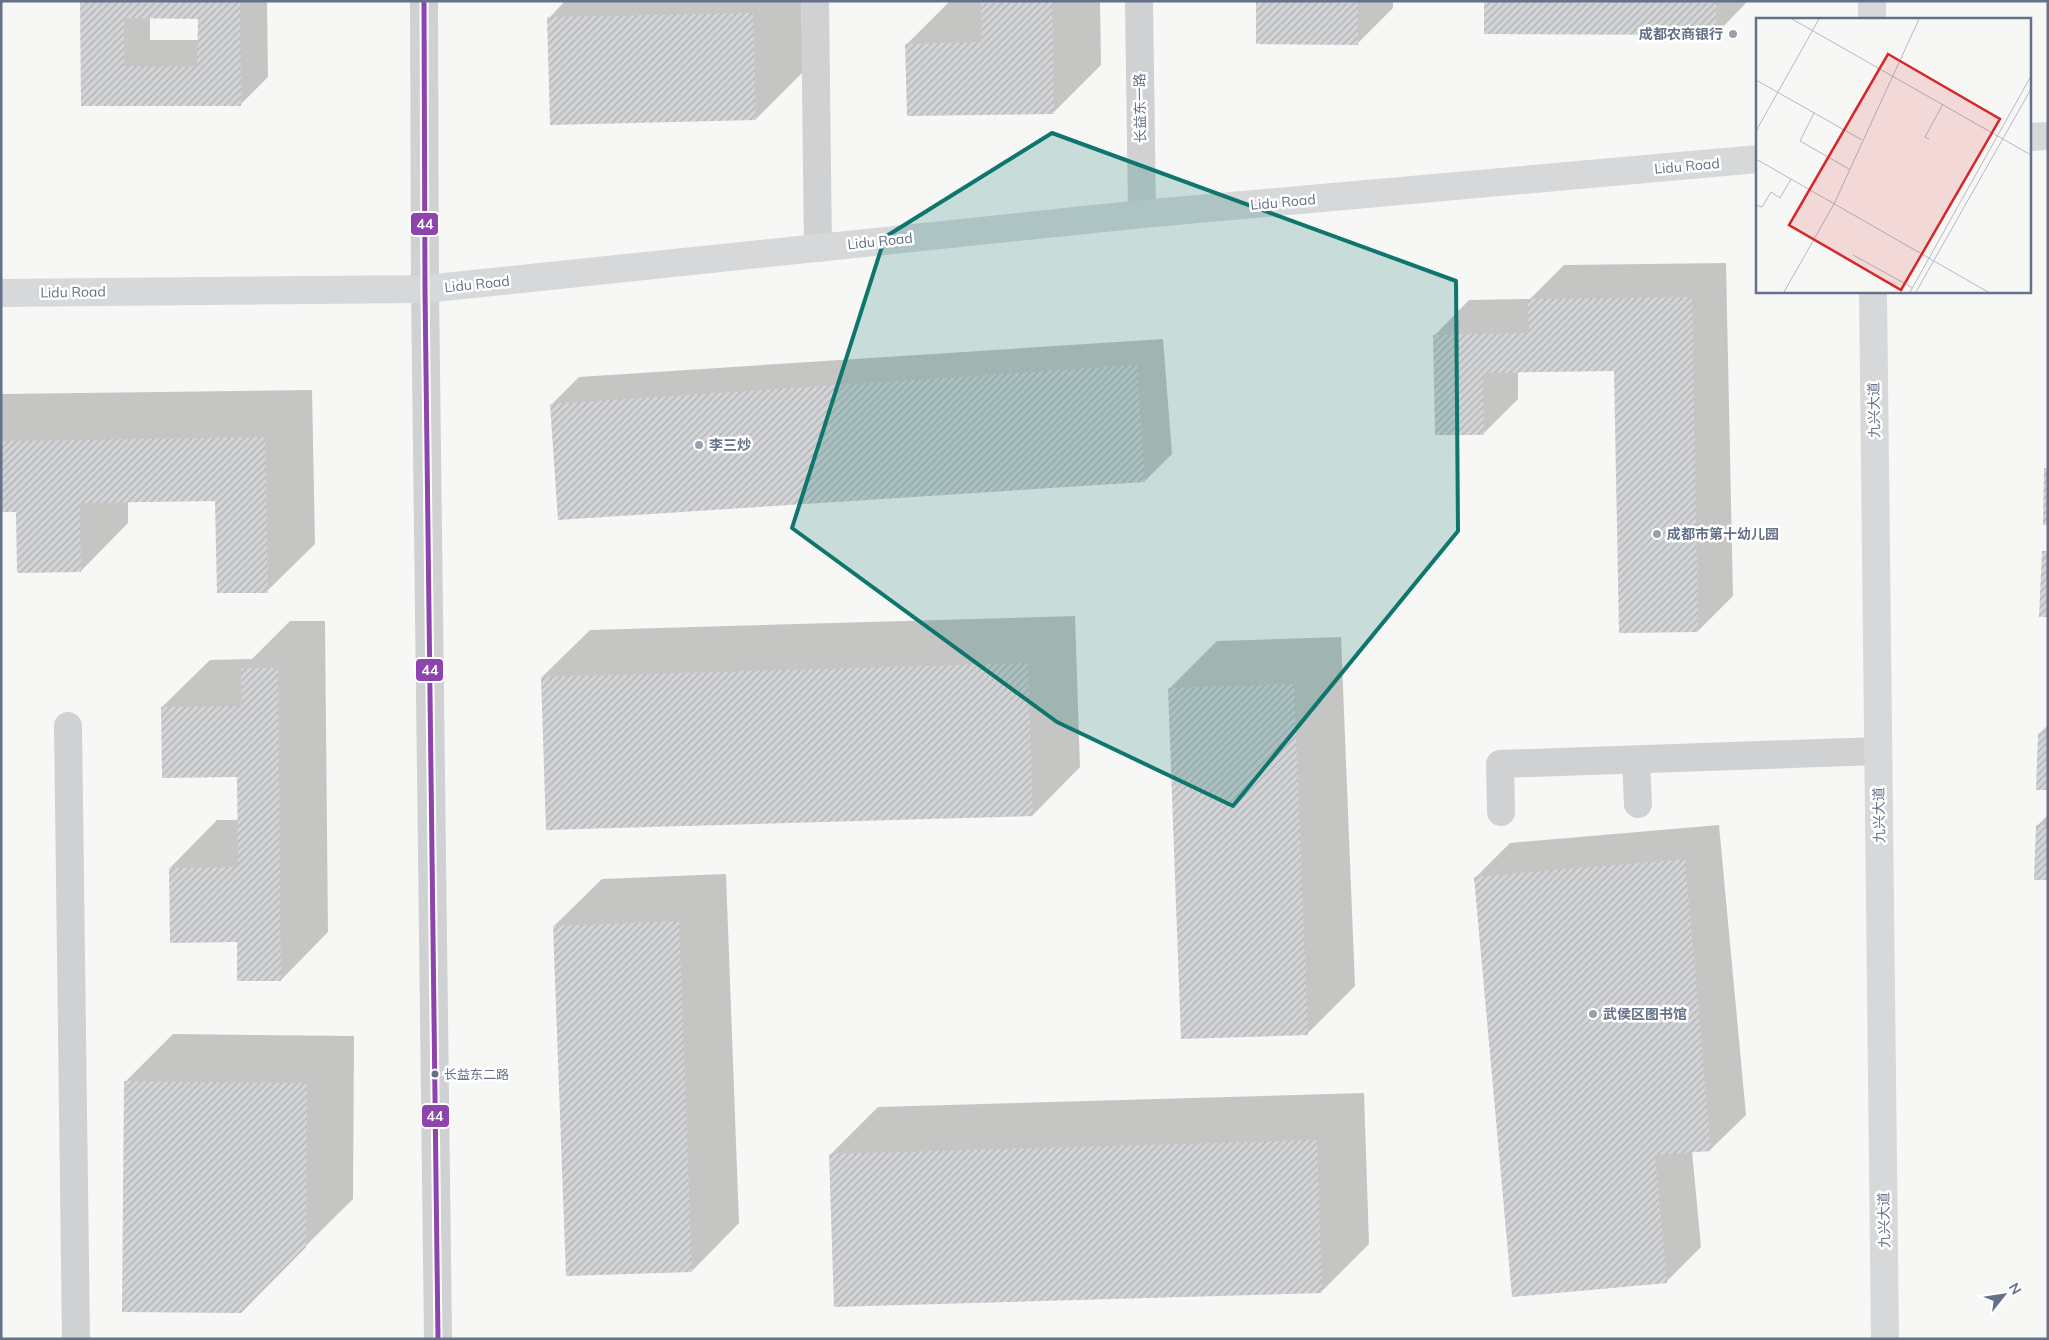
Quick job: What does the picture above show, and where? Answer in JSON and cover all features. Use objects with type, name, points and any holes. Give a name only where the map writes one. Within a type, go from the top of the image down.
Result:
[{"type":"street","points":[[424,1],[425,289],[438,1339]]},
{"type":"street","points":[[815,1],[818,248]]},
{"type":"street","name":"长益东一路","points":[[1139,1],[1142,214]]},
{"type":"street","points":[[1872,1],[1872,18]]},
{"type":"street","points":[[2032,137],[2048,136]]},
{"type":"street","name":"Lidu Road","points":[[1,293],[425,289],[1142,214],[1756,159]]},
{"type":"street","name":"九兴大道","points":[[1873,292],[1885,1339]]},
{"type":"street","points":[[68,726],[76,1339]]},
{"type":"street","points":[[1500,812],[1500,764],[1878,751]]},
{"type":"street","points":[[1636,760],[1638,804]]},
{"type":"highlighted area","points":[[1052,133],[1456,281],[1458,531],[1233,806],[1057,722],[792,528],[885,237]]},
{"type":"building","points":[[80,1],[240,1],[241,106],[81,106]],"holes":[[[124,18],[198,19],[197,67],[124,66]]]},
{"type":"building","points":[[981,1],[1052,1],[1054,114],[907,116],[905,44],[982,42]]},
{"type":"building","points":[[1256,1],[1358,1],[1358,45],[1256,44]]},
{"type":"building","points":[[1484,1],[1716,1],[1716,35],[1484,34]]},
{"type":"building","points":[[753,13],[756,120],[550,125],[547,17]]},
{"type":"building","name":"成都市第十幼儿园","points":[[1692,297],[1698,632],[1619,633],[1614,371],[1483,373],[1484,435],[1435,435],[1433,335],[1529,333],[1528,299]]},
{"type":"building","points":[[1137,365],[1145,482],[558,520],[550,404]]},
{"type":"building","points":[[265,437],[268,593],[217,593],[215,501],[80,503],[81,572],[17,573],[16,512],[1,512],[1,441]]},
{"type":"building","points":[[2044,468],[2048,468],[2048,525],[2043,525]]},
{"type":"building","points":[[2042,551],[2048,551],[2048,617],[2039,617]]},
{"type":"building","points":[[1028,663],[1033,816],[546,830],[541,677]]},
{"type":"building","points":[[241,668],[278,668],[281,981],[237,981],[237,942],[170,943],[169,868],[238,867],[237,777],[162,778],[161,707],[242,706]]},
{"type":"building","points":[[1294,684],[1308,1035],[1181,1039],[1168,688]]},
{"type":"building","points":[[2038,733],[2048,734],[2048,790],[2036,790]]},
{"type":"building","points":[[2036,825],[2048,825],[2048,880],[2034,880]]},
{"type":"building","name":"武侯区图书馆","points":[[1685,859],[1711,1151],[1655,1155],[1667,1283],[1512,1297],[1474,877]]},
{"type":"building","points":[[679,921],[692,1272],[566,1276],[553,926]]},
{"type":"building","points":[[124,1081],[307,1083],[306,1247],[241,1313],[122,1312]]},
{"type":"building","points":[[1317,1140],[1322,1293],[834,1307],[829,1154]]},
{"type":"transit line","name":"44","points":[[424,1],[425,289],[438,1339]]},
{"type":"place","name":"成都农商银行","points":[[1733,34]]},
{"type":"place","name":"李三炒","points":[[699,445]]},
{"type":"place","name":"成都市第十幼儿园","points":[[1657,534]]},
{"type":"place","name":"武侯区图书馆","points":[[1593,1014]]},
{"type":"place","name":"长益东二路","points":[[435,1074]]}]
